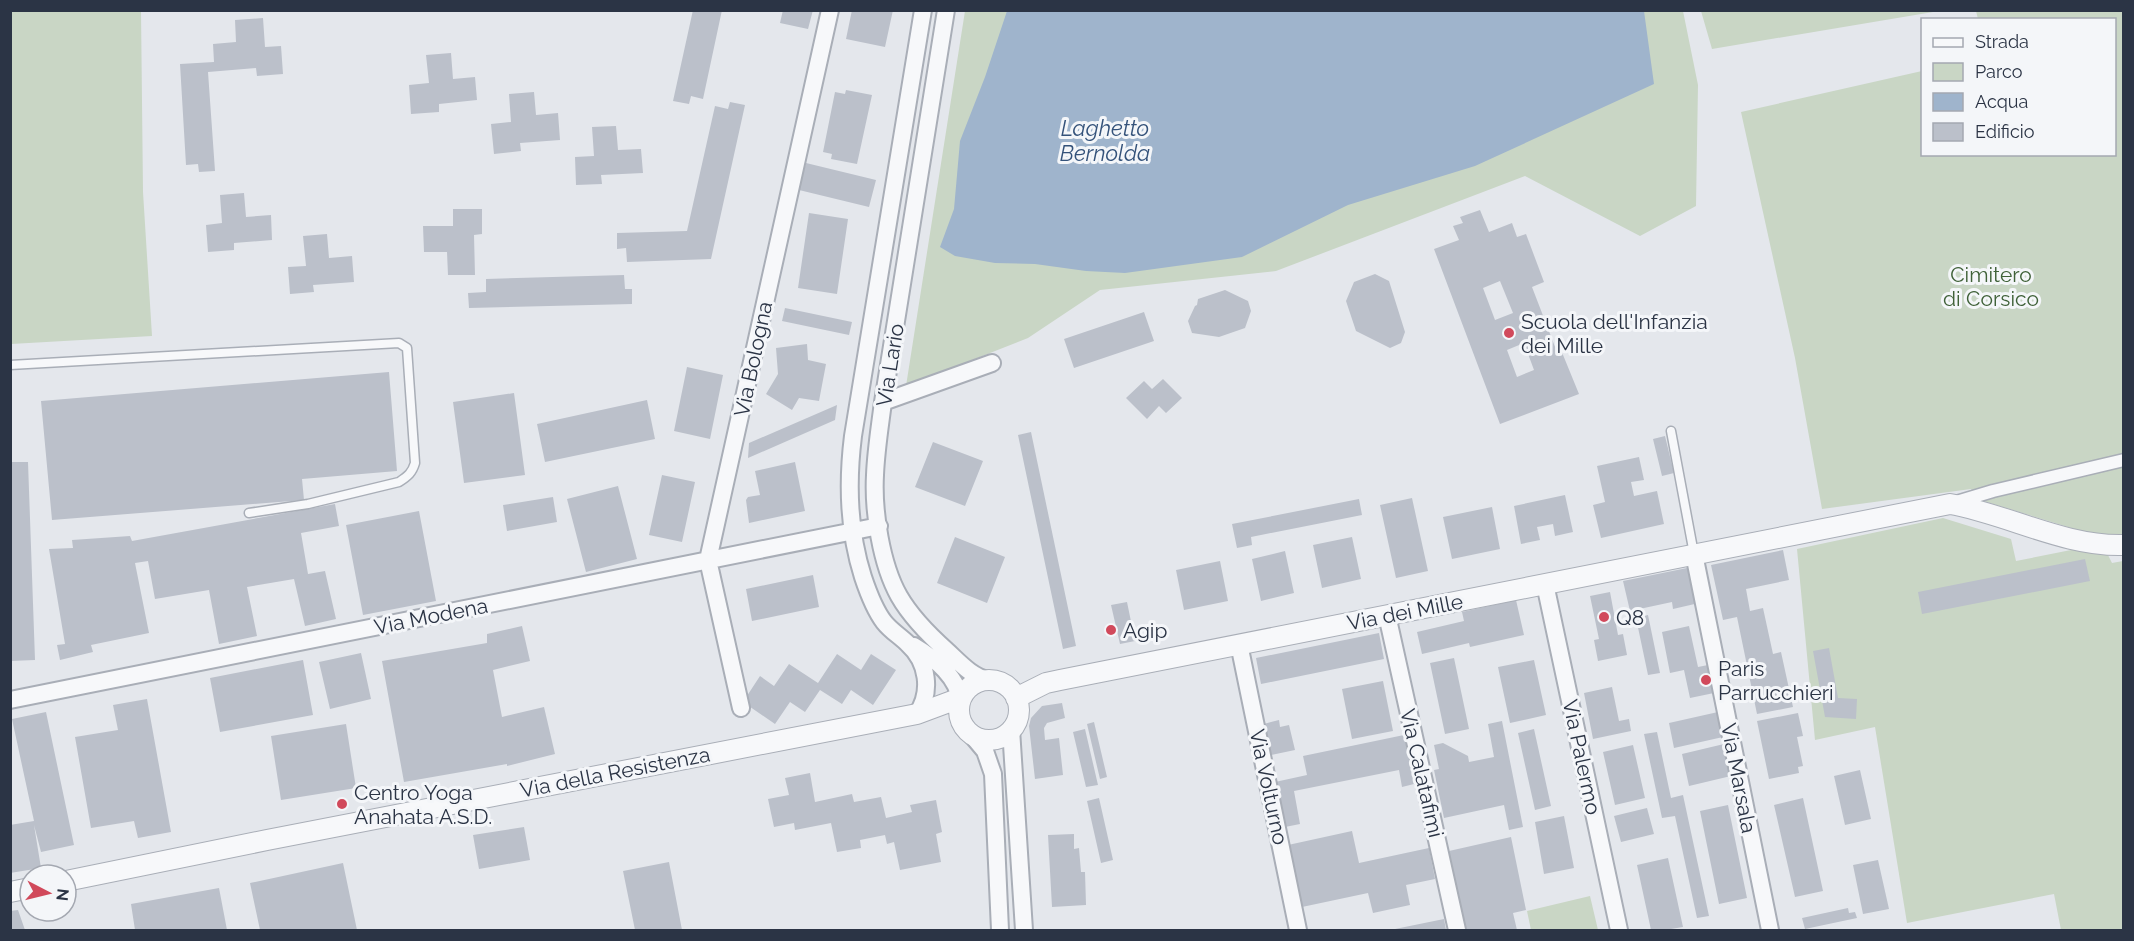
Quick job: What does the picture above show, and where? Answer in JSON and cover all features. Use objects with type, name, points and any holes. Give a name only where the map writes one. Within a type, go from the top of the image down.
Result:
[{"type":"street","name":"Via Bologna","points":[[741,708],[708,560],[830,10]]},
{"type":"street","name":"Via Lario","points":[[923,10],[852,447],[849,489],[852,531],[862,575],[875,607],[889,628],[939,665],[952,679],[961,699]]},
{"type":"street","name":"Via Lario","points":[[946,10],[884,402],[875,474],[875,498],[892,580],[906,606],[938,644],[973,673],[988,680]]},
{"type":"street","points":[[884,402],[992,363]]},
{"type":"street","points":[[1950,504],[1993,491],[2124,460]]},
{"type":"street","points":[[1950,504],[1976,509],[2067,537],[2124,545]]},
{"type":"street","name":"Via dei Mille","points":[[1016,698],[1052,681],[1950,504]]},
{"type":"street","name":"Via Modena","points":[[10,700],[879,526]]},
{"type":"street","name":"Via Marsala","points":[[1694,555],[1770,930]]},
{"type":"street","name":"Via Palermo","points":[[1545,584],[1619,930]]},
{"type":"street","name":"Via Calatafimi","points":[[1387,615],[1458,930]]},
{"type":"street","name":"Via Lario","points":[[901,638],[918,656],[926,678],[926,695],[917,714]]},
{"type":"street","name":"Via Volturno","points":[[1239,644],[1298,930]]},
{"type":"street","points":[[970,733],[980,738],[992,739],[1002,736],[1011,729],[1018,717],[1016,698],[1011,690],[1003,684],[988,680],[975,684],[961,699],[961,720],[970,733],[980,742],[988,756],[993,774],[1000,930]]},
{"type":"street","name":"Via della Resistenza","points":[[78,879],[917,714],[961,699]]},
{"type":"street","name":"Via della Resistenza","points":[[917,714],[942,717],[970,733]]},
{"type":"street","points":[[1011,729],[1024,930]]},
{"type":"lane","points":[[10,365],[399,343],[407,348],[415,463],[409,476],[399,482],[327,500],[249,513]]},
{"type":"lane","points":[[1671,430],[1694,555]]},
{"type":"green space","points":[[11,10],[141,11],[143,192],[152,336],[11,344]]},
{"type":"green space","points":[[1701,10],[1939,11],[1712,49]]},
{"type":"green space","name":"Laghetto Bernolda","points":[[965,11],[1683,11],[1698,85],[1696,206],[1640,236],[1525,176],[1276,271],[1100,290],[1028,338],[906,386]]},
{"type":"green space","name":"Cimitero di Corsico","points":[[1976,11],[2123,11],[2123,534],[2104,538],[1980,500],[1971,489],[1822,509],[1795,358],[1741,112],[1921,71],[1921,156],[2116,156],[2116,18],[1978,18]]},
{"type":"green space","points":[[1943,518],[2011,539],[2016,561],[2076,549],[2108,555],[2112,563],[2123,561],[2123,930],[2061,930],[2054,894],[1907,923],[1875,727],[1815,740],[1797,549]]},
{"type":"green space","points":[[1590,896],[1598,930],[1531,930],[1527,911]]},
{"type":"water","name":"Laghetto Bernolda","points":[[1007,11],[1644,11],[1654,84],[1475,166],[1348,205],[1242,257],[1125,273],[1086,271],[1035,264],[995,263],[955,256],[940,247],[954,209],[960,141]]},
{"type":"building","points":[[693,10],[722,10],[703,99],[691,96],[689,104],[673,101]]},
{"type":"building","points":[[783,10],[813,10],[808,29],[780,23]]},
{"type":"building","points":[[852,10],[893,10],[885,47],[846,39]]},
{"type":"building","points":[[263,18],[265,47],[281,46],[283,74],[257,76],[256,68],[208,72],[215,171],[199,172],[198,164],[186,165],[180,64],[214,62],[213,44],[236,42],[235,20]]},
{"type":"building","points":[[451,53],[453,79],[475,77],[477,100],[439,104],[439,112],[411,114],[409,85],[429,83],[426,55]]},
{"type":"building","points":[[846,90],[872,95],[857,164],[831,159],[832,154],[823,152],[835,92],[845,94]]},
{"type":"building","points":[[534,92],[536,115],[558,113],[560,140],[520,143],[521,151],[494,154],[491,124],[511,122],[509,94]]},
{"type":"building","points":[[730,102],[745,105],[711,259],[627,262],[626,248],[617,249],[617,233],[687,231],[715,106],[728,109]]},
{"type":"building","points":[[616,126],[618,150],[641,149],[643,173],[601,175],[602,184],[576,185],[575,157],[594,156],[592,127]]},
{"type":"building","points":[[806,163],[876,180],[869,207],[799,190]]},
{"type":"building","points":[[244,193],[246,217],[271,215],[272,240],[234,243],[234,250],[208,252],[206,225],[222,223],[220,195]]},
{"type":"building","points":[[453,209],[482,209],[482,234],[474,235],[475,275],[448,275],[447,252],[424,252],[423,226],[453,226]]},
{"type":"building","points":[[1480,210],[1489,232],[1512,223],[1517,237],[1526,234],[1544,282],[1532,287],[1557,352],[1561,350],[1579,394],[1500,424],[1434,249],[1459,240],[1453,226],[1463,223],[1460,217]],"holes":[[[1500,281],[1513,313],[1495,320],[1483,288]],[[1524,343],[1534,370],[1517,377],[1507,350]]]},
{"type":"building","points":[[809,213],[848,219],[837,294],[798,288]]},
{"type":"building","points":[[327,234],[329,258],[352,256],[354,282],[313,285],[314,292],[290,294],[288,267],[306,266],[303,236]]},
{"type":"building","points":[[1375,274],[1389,281],[1405,332],[1401,343],[1390,348],[1356,331],[1346,301],[1354,282]]},
{"type":"building","points":[[624,275],[625,289],[632,289],[632,304],[469,308],[468,293],[486,292],[486,279]]},
{"type":"building","points":[[1225,290],[1248,301],[1251,311],[1245,328],[1219,337],[1192,333],[1188,321],[1198,299]]},
{"type":"building","points":[[785,308],[852,322],[849,335],[782,321]]},
{"type":"building","points":[[1144,312],[1154,341],[1074,368],[1064,339]]},
{"type":"building","points":[[807,344],[808,360],[826,364],[819,401],[799,398],[792,410],[766,394],[778,374],[776,348]]},
{"type":"building","points":[[687,367],[723,375],[710,439],[674,431]]},
{"type":"building","points":[[389,372],[397,471],[302,479],[304,500],[52,520],[41,401]]},
{"type":"building","points":[[1163,379],[1182,398],[1166,413],[1159,406],[1147,419],[1126,398],[1144,381],[1152,389]]},
{"type":"building","points":[[514,393],[525,475],[464,483],[453,402]]},
{"type":"building","points":[[647,400],[655,439],[545,462],[537,424]]},
{"type":"building","points":[[837,405],[835,420],[748,458],[749,443]]},
{"type":"building","points":[[1031,432],[1076,646],[1063,649],[1018,435]]},
{"type":"building","points":[[1665,436],[1674,473],[1662,476],[1653,439]]},
{"type":"building","points":[[933,442],[983,461],[965,506],[915,487]]},
{"type":"building","points":[[1639,457],[1644,480],[1631,482],[1634,496],[1657,491],[1664,524],[1601,538],[1593,505],[1605,502],[1597,466]]},
{"type":"building","points":[[10,462],[28,462],[35,660],[10,661]]},
{"type":"building","points":[[795,462],[805,511],[749,523],[746,500],[748,497],[760,495],[755,471]]},
{"type":"building","points":[[662,475],[695,482],[682,542],[649,535]]},
{"type":"building","points":[[618,486],[637,559],[586,572],[567,499]]},
{"type":"building","points":[[1565,495],[1573,532],[1555,536],[1553,524],[1537,527],[1540,540],[1521,544],[1514,506]]},
{"type":"building","points":[[553,497],[557,522],[507,531],[503,505]]},
{"type":"building","points":[[1412,498],[1428,571],[1396,578],[1380,505]]},
{"type":"building","points":[[1359,499],[1362,515],[1251,537],[1252,545],[1237,548],[1232,524]]},
{"type":"building","points":[[335,504],[339,526],[301,533],[308,574],[325,571],[336,619],[305,626],[294,579],[247,587],[257,636],[219,644],[209,590],[155,599],[148,561],[135,563],[149,633],[91,645],[93,652],[60,660],[57,645],[65,644],[49,549],[73,548],[72,540],[130,536],[132,541]]},
{"type":"building","points":[[1492,507],[1500,549],[1452,559],[1443,517]]},
{"type":"building","points":[[419,511],[436,601],[363,615],[346,525]]},
{"type":"building","points":[[955,537],[1005,557],[987,603],[937,583]]},
{"type":"building","points":[[1352,537],[1361,579],[1322,588],[1313,545]]},
{"type":"building","points":[[1783,550],[1789,580],[1746,589],[1750,611],[1763,608],[1773,654],[1781,652],[1793,707],[1757,714],[1737,617],[1723,620],[1711,565]]},
{"type":"building","points":[[1285,551],[1294,593],[1261,601],[1252,559]]},
{"type":"building","points":[[2085,559],[2090,581],[1922,614],[1918,592]]},
{"type":"building","points":[[1220,561],[1228,601],[1184,610],[1176,570]]},
{"type":"building","points":[[1692,567],[1699,603],[1673,609],[1672,602],[1630,611],[1623,581]]},
{"type":"building","points":[[813,575],[819,607],[752,621],[746,589]]},
{"type":"building","points":[[1610,592],[1618,635],[1623,634],[1627,655],[1598,661],[1594,640],[1599,639],[1590,596]]},
{"type":"building","points":[[1516,600],[1524,635],[1470,647],[1469,643],[1422,654],[1417,632],[1464,621],[1462,612]]},
{"type":"building","points":[[1127,602],[1135,641],[1120,644],[1111,605]]},
{"type":"building","points":[[1648,615],[1660,673],[1648,675],[1636,618]]},
{"type":"building","points":[[522,626],[530,661],[493,670],[502,717],[544,707],[555,754],[507,766],[507,764],[404,782],[382,661],[487,643],[487,634]]},
{"type":"building","points":[[1689,626],[1698,667],[1708,665],[1714,693],[1690,698],[1684,670],[1670,673],[1662,632]]},
{"type":"building","points":[[1379,633],[1384,659],[1261,684],[1256,658]]},
{"type":"building","points":[[1829,648],[1838,698],[1857,699],[1856,719],[1825,717],[1813,651]]},
{"type":"building","points":[[361,653],[371,699],[330,709],[319,662]]},
{"type":"building","points":[[837,654],[861,670],[871,654],[896,670],[873,705],[851,690],[842,704],[820,690],[805,712],[790,702],[775,724],[743,702],[760,676],[774,686],[789,664],[818,683]]},
{"type":"building","points":[[1454,658],[1469,729],[1445,734],[1430,663]]},
{"type":"building","points":[[303,660],[313,715],[220,732],[210,678]]},
{"type":"building","points":[[1534,660],[1546,715],[1510,723],[1498,667]]},
{"type":"building","points":[[1383,681],[1393,731],[1352,739],[1342,689]]},
{"type":"building","points":[[1612,687],[1619,721],[1629,719],[1631,731],[1593,739],[1584,693]]},
{"type":"building","points":[[147,699],[171,832],[138,838],[134,821],[91,828],[75,737],[118,730],[113,705]]},
{"type":"building","points":[[1062,703],[1065,718],[1047,723],[1044,728],[1045,740],[1059,738],[1063,775],[1035,779],[1029,726],[1031,718],[1042,706]]},
{"type":"building","points":[[46,712],[74,845],[41,852],[34,825],[40,863],[18,863],[18,872],[10,873],[10,825],[34,821],[12,719]]},
{"type":"building","points":[[1718,712],[1723,737],[1674,748],[1669,723]]},
{"type":"building","points":[[1798,713],[1803,736],[1797,737],[1803,766],[1798,767],[1799,773],[1769,779],[1757,721]]},
{"type":"building","points":[[1279,720],[1280,727],[1289,725],[1295,750],[1267,756],[1260,725]]},
{"type":"building","points":[[1502,721],[1523,827],[1509,830],[1504,805],[1444,818],[1434,770],[1439,769],[1434,745],[1443,743],[1468,756],[1469,762],[1494,757],[1488,724]]},
{"type":"building","points":[[1094,722],[1107,777],[1100,779],[1087,724]]},
{"type":"building","points":[[346,724],[356,788],[281,800],[271,736]]},
{"type":"building","points":[[1085,729],[1098,785],[1086,787],[1073,732]]},
{"type":"building","points":[[1534,729],[1551,806],[1535,810],[1518,733]]},
{"type":"building","points":[[1657,732],[1671,798],[1683,795],[1709,916],[1697,918],[1675,816],[1662,818],[1644,734]]},
{"type":"building","points":[[1404,735],[1414,784],[1402,787],[1399,770],[1294,791],[1300,824],[1285,827],[1275,782],[1307,775],[1303,756]]},
{"type":"building","points":[[1724,744],[1731,776],[1689,786],[1682,754]]},
{"type":"building","points":[[1633,745],[1645,798],[1615,805],[1603,752]]},
{"type":"building","points":[[1860,770],[1871,819],[1845,825],[1834,776]]},
{"type":"building","points":[[810,773],[815,802],[852,794],[854,802],[881,797],[886,818],[912,812],[910,805],[936,800],[942,832],[936,834],[941,862],[900,870],[894,842],[887,844],[885,835],[860,840],[861,848],[837,852],[831,823],[795,830],[794,823],[774,827],[768,799],[789,795],[785,778]]},
{"type":"building","points":[[1099,798],[1113,860],[1101,863],[1087,801]]},
{"type":"building","points":[[1803,798],[1823,891],[1795,897],[1774,805]]},
{"type":"building","points":[[1728,805],[1747,898],[1719,904],[1700,811]]},
{"type":"building","points":[[1647,808],[1654,834],[1621,842],[1614,816]]},
{"type":"building","points":[[1564,816],[1574,868],[1544,874],[1535,822]]},
{"type":"building","points":[[524,827],[530,860],[479,869],[473,835]]},
{"type":"building","points":[[1352,831],[1359,863],[1429,848],[1435,879],[1406,885],[1410,905],[1373,913],[1368,893],[1302,907],[1288,845]]},
{"type":"building","points":[[1074,834],[1074,849],[1079,848],[1081,872],[1085,872],[1086,905],[1052,907],[1048,835]]},
{"type":"building","points":[[1511,837],[1526,910],[1513,913],[1517,930],[1466,930],[1449,851]]},
{"type":"building","points":[[1668,858],[1683,927],[1651,930],[1637,865]]},
{"type":"building","points":[[1878,860],[1889,909],[1863,914],[1853,865]]},
{"type":"building","points":[[669,862],[682,930],[635,930],[623,871]]},
{"type":"building","points":[[343,863],[357,930],[260,930],[250,883]]},
{"type":"building","points":[[219,888],[227,930],[135,930],[131,904]]},
{"type":"building","points":[[1848,908],[1849,913],[1855,912],[1857,918],[1805,929],[1802,918]]},
{"type":"building","points":[[18,910],[18,923],[23,923],[25,930],[10,930],[10,911]]},
{"type":"building","points":[[1444,919],[1446,930],[1395,930],[1395,929]]},
{"type":"place","name":"Scuola dell'Infanzia dei Mille","points":[[1509,333]]},
{"type":"place","name":"Q8","points":[[1604,617]]},
{"type":"place","name":"Agip","points":[[1111,630]]},
{"type":"place","name":"Paris Parrucchieri","points":[[1706,680]]},
{"type":"place","name":"Centro Yoga Anahata A.S.D.","points":[[342,804]]}]
